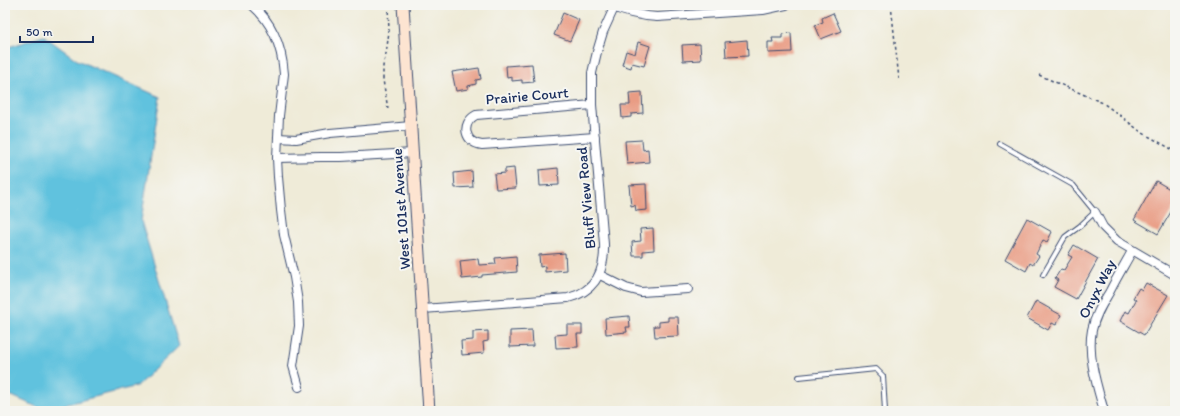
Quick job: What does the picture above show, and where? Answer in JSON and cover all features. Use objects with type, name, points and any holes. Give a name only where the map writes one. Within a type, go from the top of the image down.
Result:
[{"type":"street","points":[[252,5],[260,12],[269,24],[277,37],[282,53],[284,74],[279,116],[277,158],[278,182],[282,217],[298,302],[299,326],[294,366],[299,387]]},
{"type":"street","name":"West 101st Avenue","points":[[403,5],[429,411]]},
{"type":"street","points":[[611,6],[637,15],[657,17],[763,10],[786,5]]},
{"type":"street","name":"Bluff View Road","points":[[600,275],[604,262],[604,253],[592,105],[592,73],[594,61],[611,6]]},
{"type":"street","name":"Prairie Court","points":[[592,105],[480,114],[471,117],[466,130],[473,142],[482,144],[595,136]]},
{"type":"street","points":[[278,138],[296,139],[330,133],[411,126]]},
{"type":"street","points":[[277,158],[341,157],[413,153]]},
{"type":"street","points":[[1095,212],[1107,232],[1116,241],[1175,275]]},
{"type":"street","name":"Onyx Way","points":[[1104,411],[1096,379],[1092,354],[1092,330],[1099,309],[1132,251]]},
{"type":"street","points":[[422,309],[568,298],[582,293],[589,288],[595,283],[600,275],[626,288],[641,292],[688,289]]},
{"type":"lane","points":[[1000,144],[1073,185],[1095,212],[1065,237],[1043,275]]},
{"type":"lane","points":[[800,377],[876,369],[883,376],[885,411]]},
{"type":"path","points":[[388,5],[389,32],[383,66],[383,80],[388,109]]},
{"type":"path","points":[[891,5],[899,79]]},
{"type":"path","points":[[1039,75],[1102,104],[1141,132],[1175,151]]},
{"type":"water","points":[[44,36],[77,60],[160,97],[141,221],[179,346],[137,386],[44,410],[5,393],[5,48]]},
{"type":"building","points":[[563,13],[579,20],[570,41],[554,35]]},
{"type":"building","points":[[833,13],[841,31],[821,39],[815,25],[823,22],[822,18]]},
{"type":"building","points":[[791,33],[792,52],[768,53],[768,42],[773,42],[772,38],[782,38],[782,34]]},
{"type":"building","points":[[747,40],[748,56],[726,57],[725,42]]},
{"type":"building","points":[[638,42],[650,46],[644,66],[632,63],[631,68],[622,65],[626,51],[635,54]]},
{"type":"building","points":[[700,44],[701,60],[683,61],[682,45]]},
{"type":"building","points":[[532,64],[534,82],[522,83],[522,80],[512,81],[512,77],[507,78],[506,66]]},
{"type":"building","points":[[479,68],[481,79],[476,80],[476,84],[468,86],[468,89],[456,91],[452,72]]},
{"type":"building","points":[[642,92],[643,113],[631,114],[631,117],[622,118],[621,105],[630,105],[629,93]]},
{"type":"building","points":[[642,140],[643,150],[648,149],[649,162],[627,164],[625,141]]},
{"type":"building","points":[[514,168],[516,188],[496,189],[494,174],[505,173],[505,169]]},
{"type":"building","points":[[558,168],[559,185],[540,186],[539,170]]},
{"type":"building","points":[[472,171],[473,187],[455,188],[454,173]]},
{"type":"building","points":[[1156,181],[1175,192],[1175,205],[1158,234],[1134,220]]},
{"type":"building","points":[[646,184],[647,210],[636,211],[635,205],[631,206],[629,185]]},
{"type":"building","points":[[1027,218],[1052,232],[1047,242],[1043,240],[1036,254],[1039,256],[1033,265],[1030,263],[1026,271],[1005,259]]},
{"type":"building","points":[[653,228],[654,250],[643,251],[643,256],[633,256],[632,242],[641,241],[640,229]]},
{"type":"building","points":[[1074,245],[1098,259],[1076,299],[1054,287],[1058,280],[1055,278],[1061,269],[1064,270],[1072,257],[1068,255]]},
{"type":"building","points":[[565,253],[566,270],[545,272],[545,266],[540,267],[539,255]]},
{"type":"building","points":[[516,256],[517,272],[482,275],[482,277],[462,279],[460,261],[478,259],[479,265],[496,264],[495,258]]},
{"type":"building","points":[[1146,283],[1168,295],[1144,335],[1120,321],[1125,311],[1129,313],[1136,300],[1133,298],[1139,288],[1142,290]]},
{"type":"building","points":[[1036,301],[1061,315],[1056,325],[1052,323],[1048,330],[1027,318]]},
{"type":"building","points":[[629,316],[630,327],[626,327],[627,332],[606,334],[605,318]]},
{"type":"building","points":[[668,317],[678,317],[679,336],[655,337],[654,326],[659,326],[659,322],[668,321]]},
{"type":"building","points":[[567,325],[582,325],[582,334],[577,334],[578,347],[556,348],[555,335],[567,334]]},
{"type":"building","points":[[532,330],[533,346],[510,347],[510,331]]},
{"type":"building","points":[[488,331],[488,341],[483,342],[484,353],[462,355],[461,341],[473,340],[473,332]]}]
